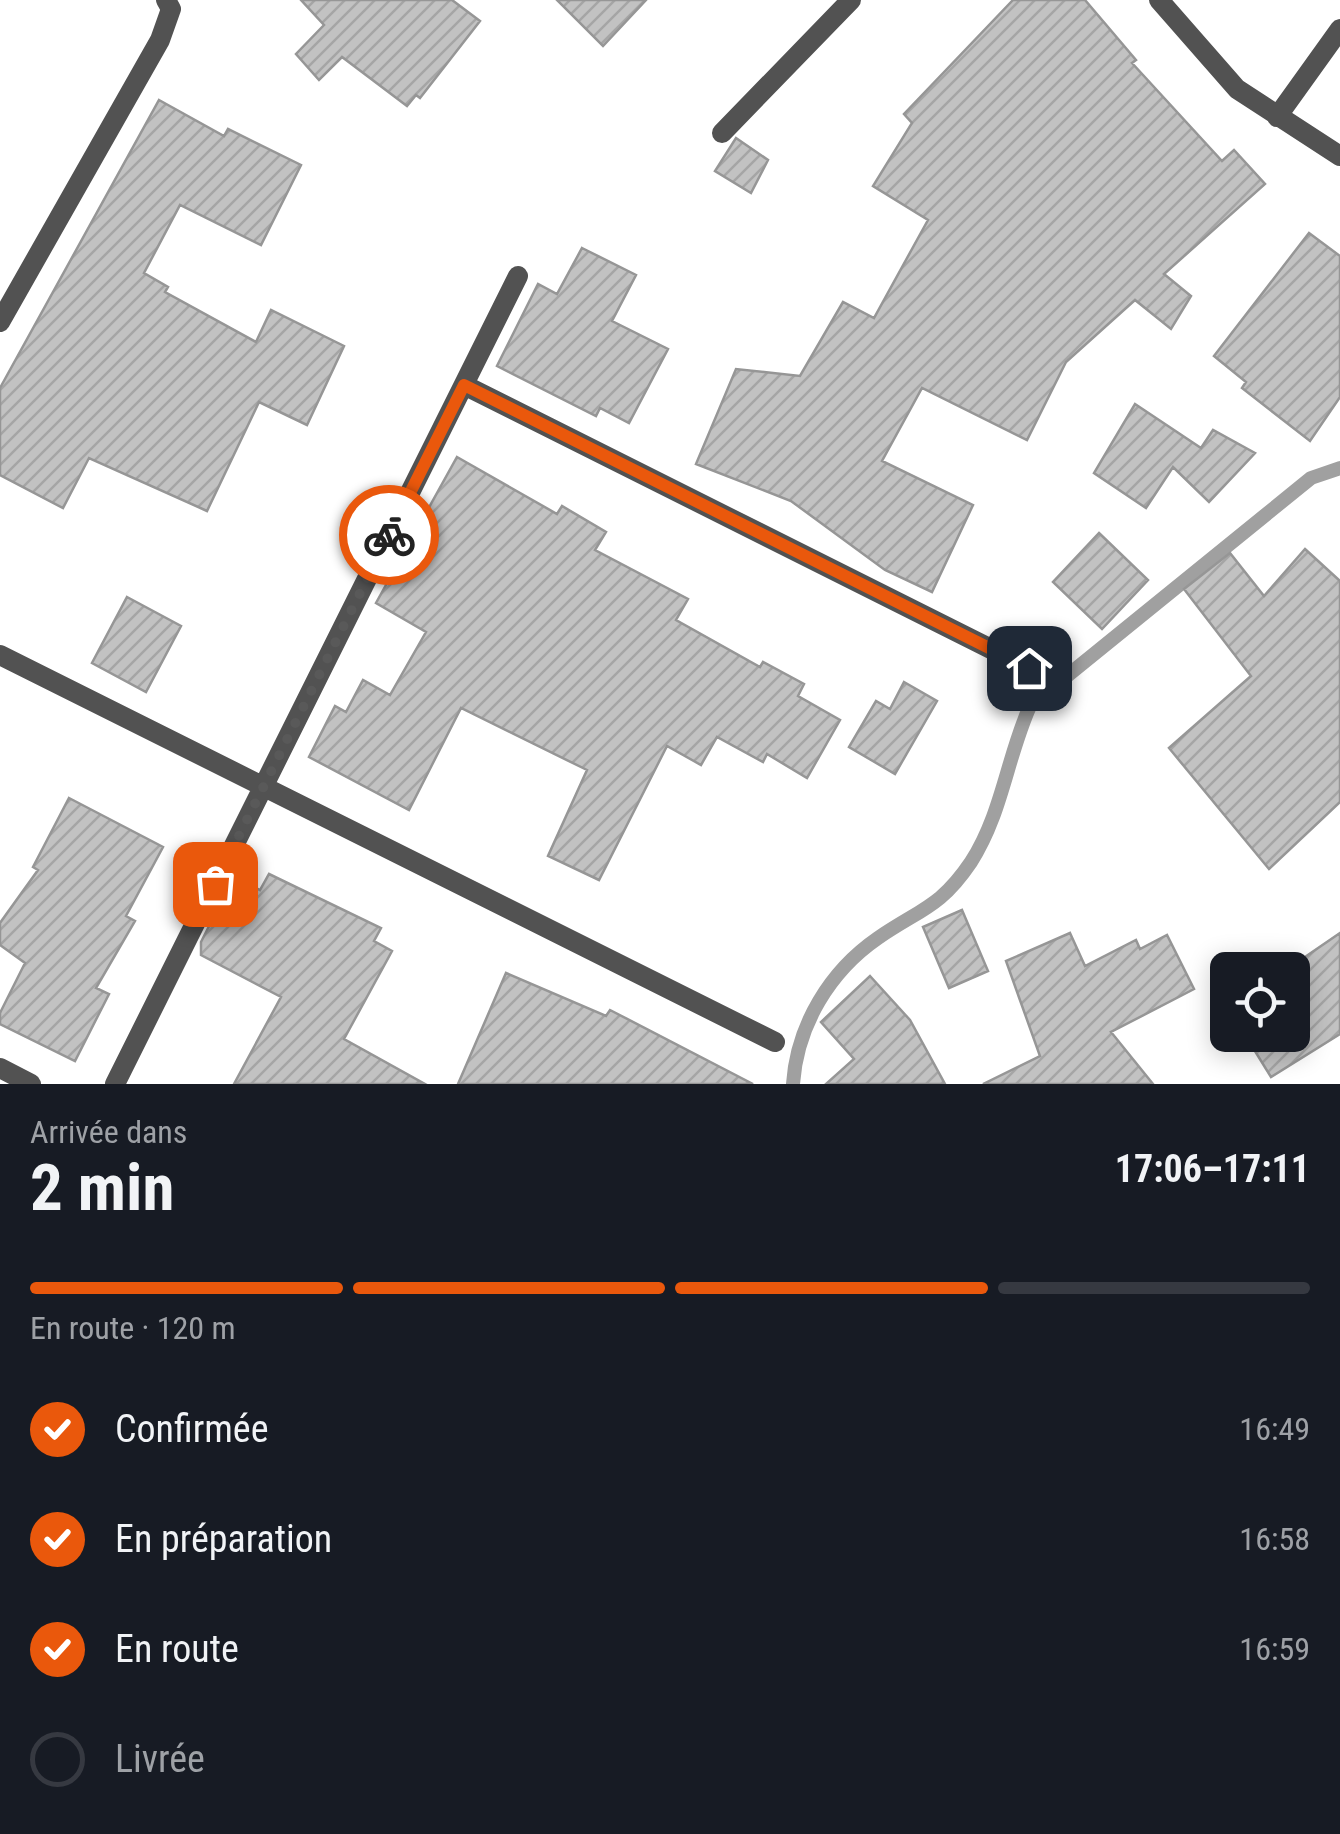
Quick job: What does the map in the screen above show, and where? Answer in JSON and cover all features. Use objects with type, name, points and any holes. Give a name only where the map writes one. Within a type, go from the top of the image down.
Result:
[{"type":"street","points":[[0,322],[160,40],[171,9],[166,0]]},
{"type":"street","points":[[722,133],[851,0]]},
{"type":"street","points":[[1159,0],[1237,89],[1340,156]]},
{"type":"street","points":[[1278,117],[1340,30]]},
{"type":"street","points":[[120,1082],[518,276]]},
{"type":"street","points":[[464,385],[1029,668]]},
{"type":"street","points":[[0,654],[775,1042]]},
{"type":"street","points":[[0,1068],[31,1084]]},
{"type":"building","points":[[301,0],[452,0],[480,21],[420,98],[416,95],[407,106],[342,57],[319,80],[296,54],[324,25]]},
{"type":"building","points":[[557,0],[646,0],[603,46]]},
{"type":"building","points":[[1013,0],[1085,0],[1136,60],[1132,63],[1222,161],[1234,150],[1265,184],[1164,274],[1191,296],[1171,329],[1135,300],[1066,362],[1027,440],[922,388],[882,461],[973,505],[932,592],[885,570],[791,501],[696,464],[736,369],[800,376],[843,302],[874,318],[928,220],[873,186],[912,123],[904,114]]},
{"type":"building","points":[[159,100],[224,136],[228,129],[301,165],[261,245],[180,205],[144,273],[168,287],[165,292],[256,342],[271,310],[344,346],[307,425],[259,402],[207,511],[89,458],[63,508],[0,475],[0,388]]},
{"type":"building","points":[[736,138],[768,160],[751,193],[715,171]]},
{"type":"building","points":[[1309,233],[1340,256],[1340,397],[1310,441],[1242,388],[1246,382],[1214,356]]},
{"type":"building","points":[[582,248],[636,275],[612,321],[668,349],[629,423],[600,408],[596,416],[497,366],[538,284],[557,294]]},
{"type":"building","points":[[1135,404],[1201,448],[1213,430],[1255,453],[1209,502],[1173,467],[1146,508],[1094,473]]},
{"type":"building","points":[[457,457],[557,514],[562,506],[606,532],[595,550],[688,599],[676,620],[760,667],[763,662],[804,684],[798,696],[840,720],[807,778],[767,754],[763,762],[717,737],[701,765],[667,746],[599,880],[548,856],[587,770],[461,708],[409,810],[309,757],[335,706],[346,712],[363,680],[390,695],[426,632],[376,603]]},
{"type":"building","points":[[1099,533],[1148,580],[1102,629],[1053,582]]},
{"type":"building","points":[[1305,549],[1340,581],[1340,802],[1269,869],[1169,748],[1251,676],[1184,589],[1230,553],[1264,596]]},
{"type":"building","points":[[127,597],[181,626],[146,692],[92,663]]},
{"type":"building","points":[[904,682],[937,701],[895,774],[849,747],[876,701],[890,709]]},
{"type":"building","points":[[69,798],[163,847],[126,916],[135,921],[96,988],[109,994],[75,1061],[0,1024],[0,1013],[25,963],[0,945],[0,923],[38,870],[33,867]]},
{"type":"building","points":[[269,874],[381,928],[374,941],[392,951],[344,1039],[425,1084],[234,1084],[281,997],[201,955],[201,942],[234,877],[260,890]]},
{"type":"building","points":[[962,910],[988,971],[949,988],[923,927]]},
{"type":"building","points":[[1070,933],[1085,966],[1136,940],[1140,949],[1167,935],[1194,989],[1111,1032],[1153,1084],[983,1084],[1040,1056],[1006,961]]},
{"type":"building","points":[[1340,933],[1340,1034],[1271,1077],[1256,1052],[1310,1052],[1310,954]]},
{"type":"building","points":[[506,973],[606,1016],[610,1010],[753,1084],[458,1084]]},
{"type":"building","points":[[870,976],[910,1020],[945,1084],[826,1084],[854,1059],[821,1022]]},
{"type":"waterway","points":[[793,1084],[801,1041],[831,983],[861,951],[939,899],[971,862],[990,825],[1030,706],[1311,478],[1340,468]]},
{"type":"way so far","points":[[215,884],[389,535]]},
{"type":"route","points":[[389,535],[464,385],[1029,668]]}]
